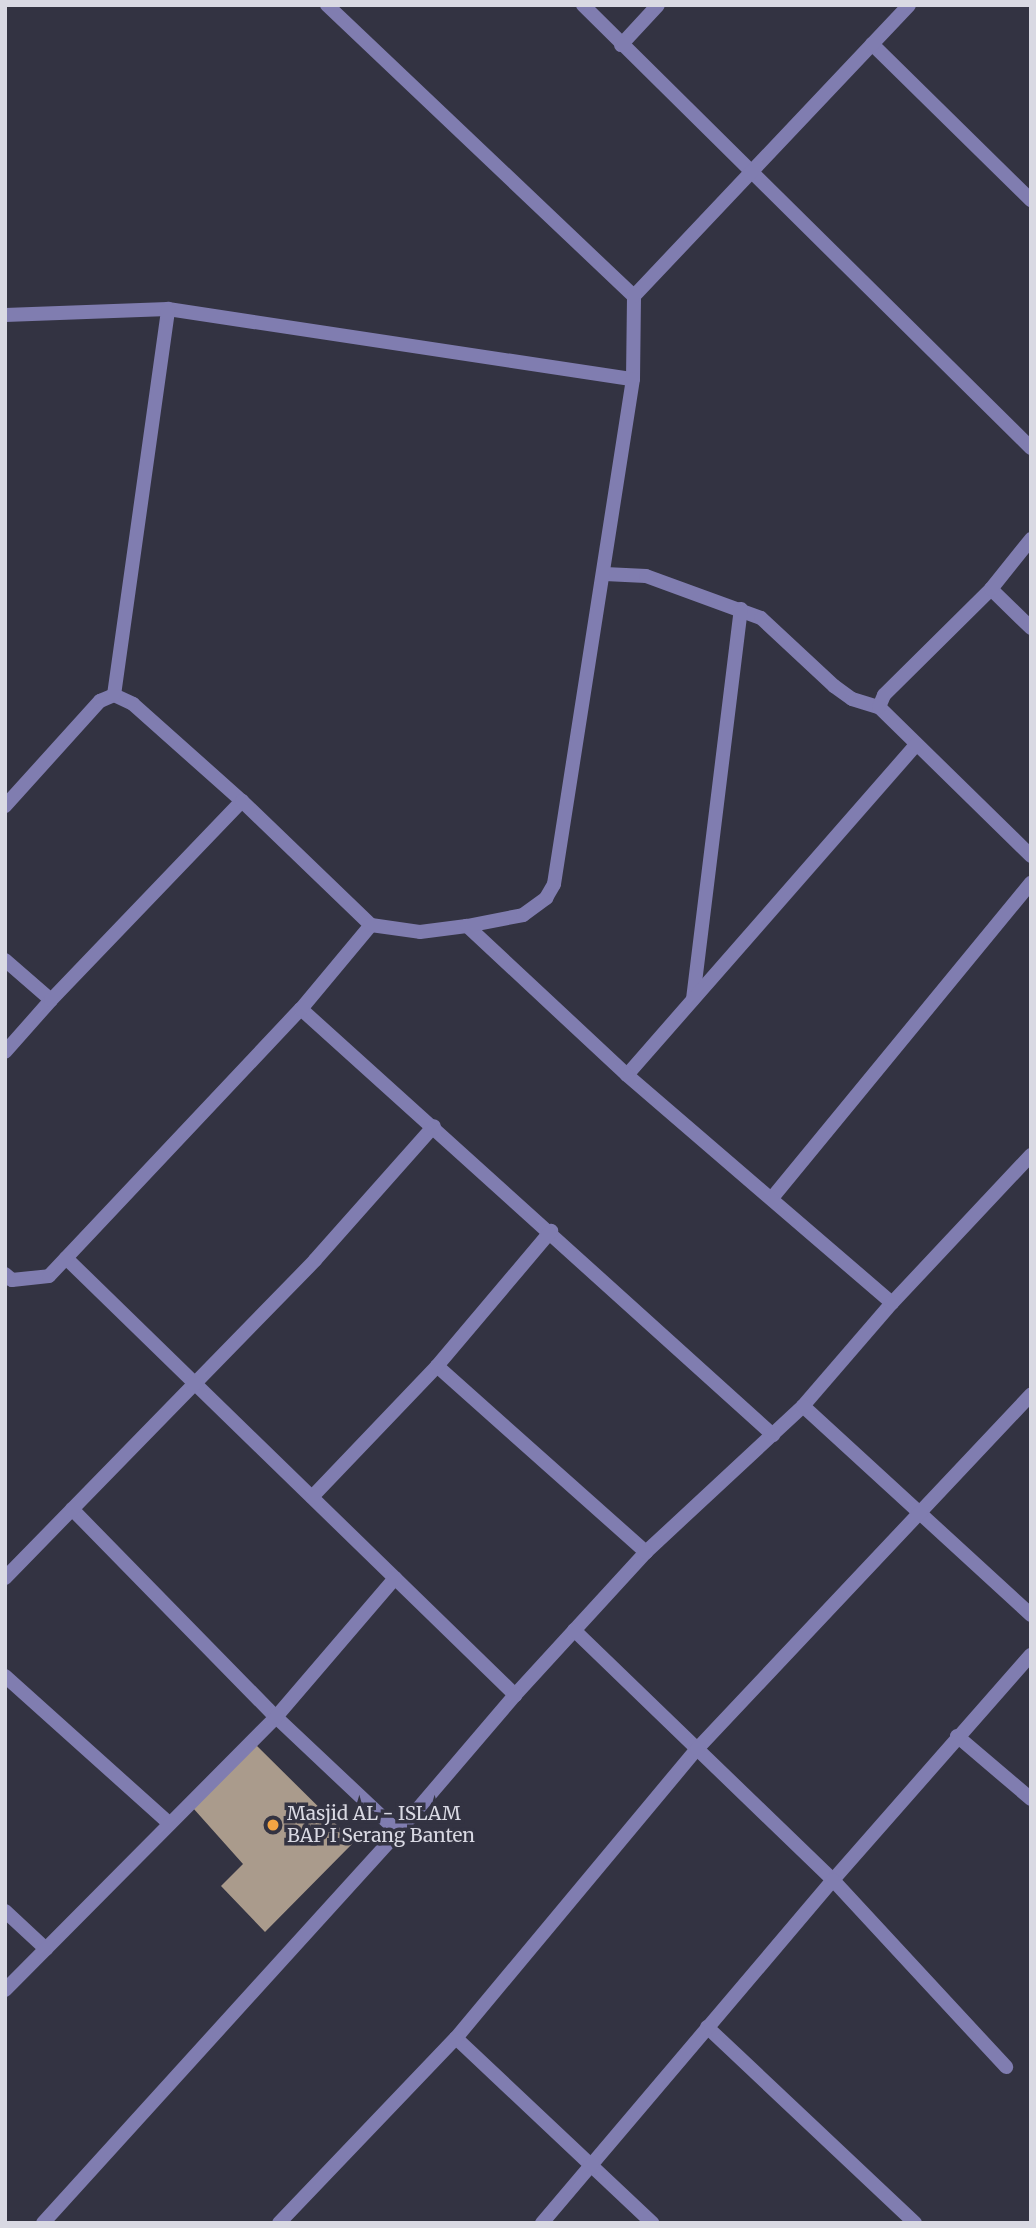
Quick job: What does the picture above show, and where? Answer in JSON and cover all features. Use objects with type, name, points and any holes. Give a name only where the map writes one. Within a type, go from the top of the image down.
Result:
[{"type":"street","points":[[327,5],[634,296]]},
{"type":"street","points":[[583,5],[621,45],[753,170],[1031,448]]},
{"type":"street","points":[[621,45],[658,5]]},
{"type":"street","points":[[5,806],[100,701],[114,695],[133,704],[242,801],[371,925],[420,932],[467,926],[534,910],[554,884],[572,750],[605,574],[632,379],[634,296],[909,5]]},
{"type":"street","points":[[872,44],[1031,200]]},
{"type":"street","points":[[5,315],[168,309],[632,379]]},
{"type":"street","points":[[114,695],[168,309]]},
{"type":"street","points":[[879,707],[884,695],[991,589],[1031,539]]},
{"type":"street","points":[[605,574],[646,576],[761,618],[852,699],[879,707],[1031,856]]},
{"type":"street","points":[[991,589],[1031,628]]},
{"type":"street","points":[[693,999],[741,610]]},
{"type":"street","points":[[627,1075],[916,745]]},
{"type":"street","points":[[5,1052],[51,1000],[242,801]]},
{"type":"street","points":[[772,1198],[1031,883]]},
{"type":"street","points":[[5,1274],[12,1280],[41,1278],[66,1258],[301,1009],[371,925]]},
{"type":"street","points":[[467,926],[627,1075],[892,1303]]},
{"type":"street","points":[[5,960],[51,1000]]},
{"type":"street","points":[[301,1009],[551,1231],[773,1435]]},
{"type":"street","points":[[5,1578],[193,1382],[314,1261],[434,1126]]},
{"type":"street","points":[[43,2223],[398,1832],[515,1695],[646,1552],[803,1406],[892,1303],[1031,1154]]},
{"type":"street","points":[[312,1497],[437,1366],[551,1231]]},
{"type":"street","points":[[66,1258],[515,1695]]},
{"type":"street","points":[[437,1366],[646,1552]]},
{"type":"street","points":[[279,2223],[456,2038],[697,1749],[1031,1394]]},
{"type":"street","points":[[803,1406],[1031,1615]]},
{"type":"street","points":[[72,1509],[276,1717],[398,1832]]},
{"type":"street","points":[[5,1990],[168,1822],[276,1717],[395,1578]]},
{"type":"street","points":[[574,1630],[832,1880],[1006,2067]]},
{"type":"street","points":[[542,2223],[832,1880],[1031,1655]]},
{"type":"street","points":[[5,1676],[168,1822]]},
{"type":"street","points":[[957,1736],[1031,1799]]},
{"type":"street","points":[[5,1911],[46,1949]]},
{"type":"street","points":[[707,2027],[915,2223]]},
{"type":"street","points":[[456,2038],[652,2223]]},
{"type":"building","name":"Masjid AL - ISLAM BAP I Serang Banten","points":[[255,1744],[354,1842],[265,1932],[221,1886],[243,1864],[193,1808]]},
{"type":"place","name":"Masjid AL - ISLAM BAP I Serang Banten","points":[[273,1825]]}]
